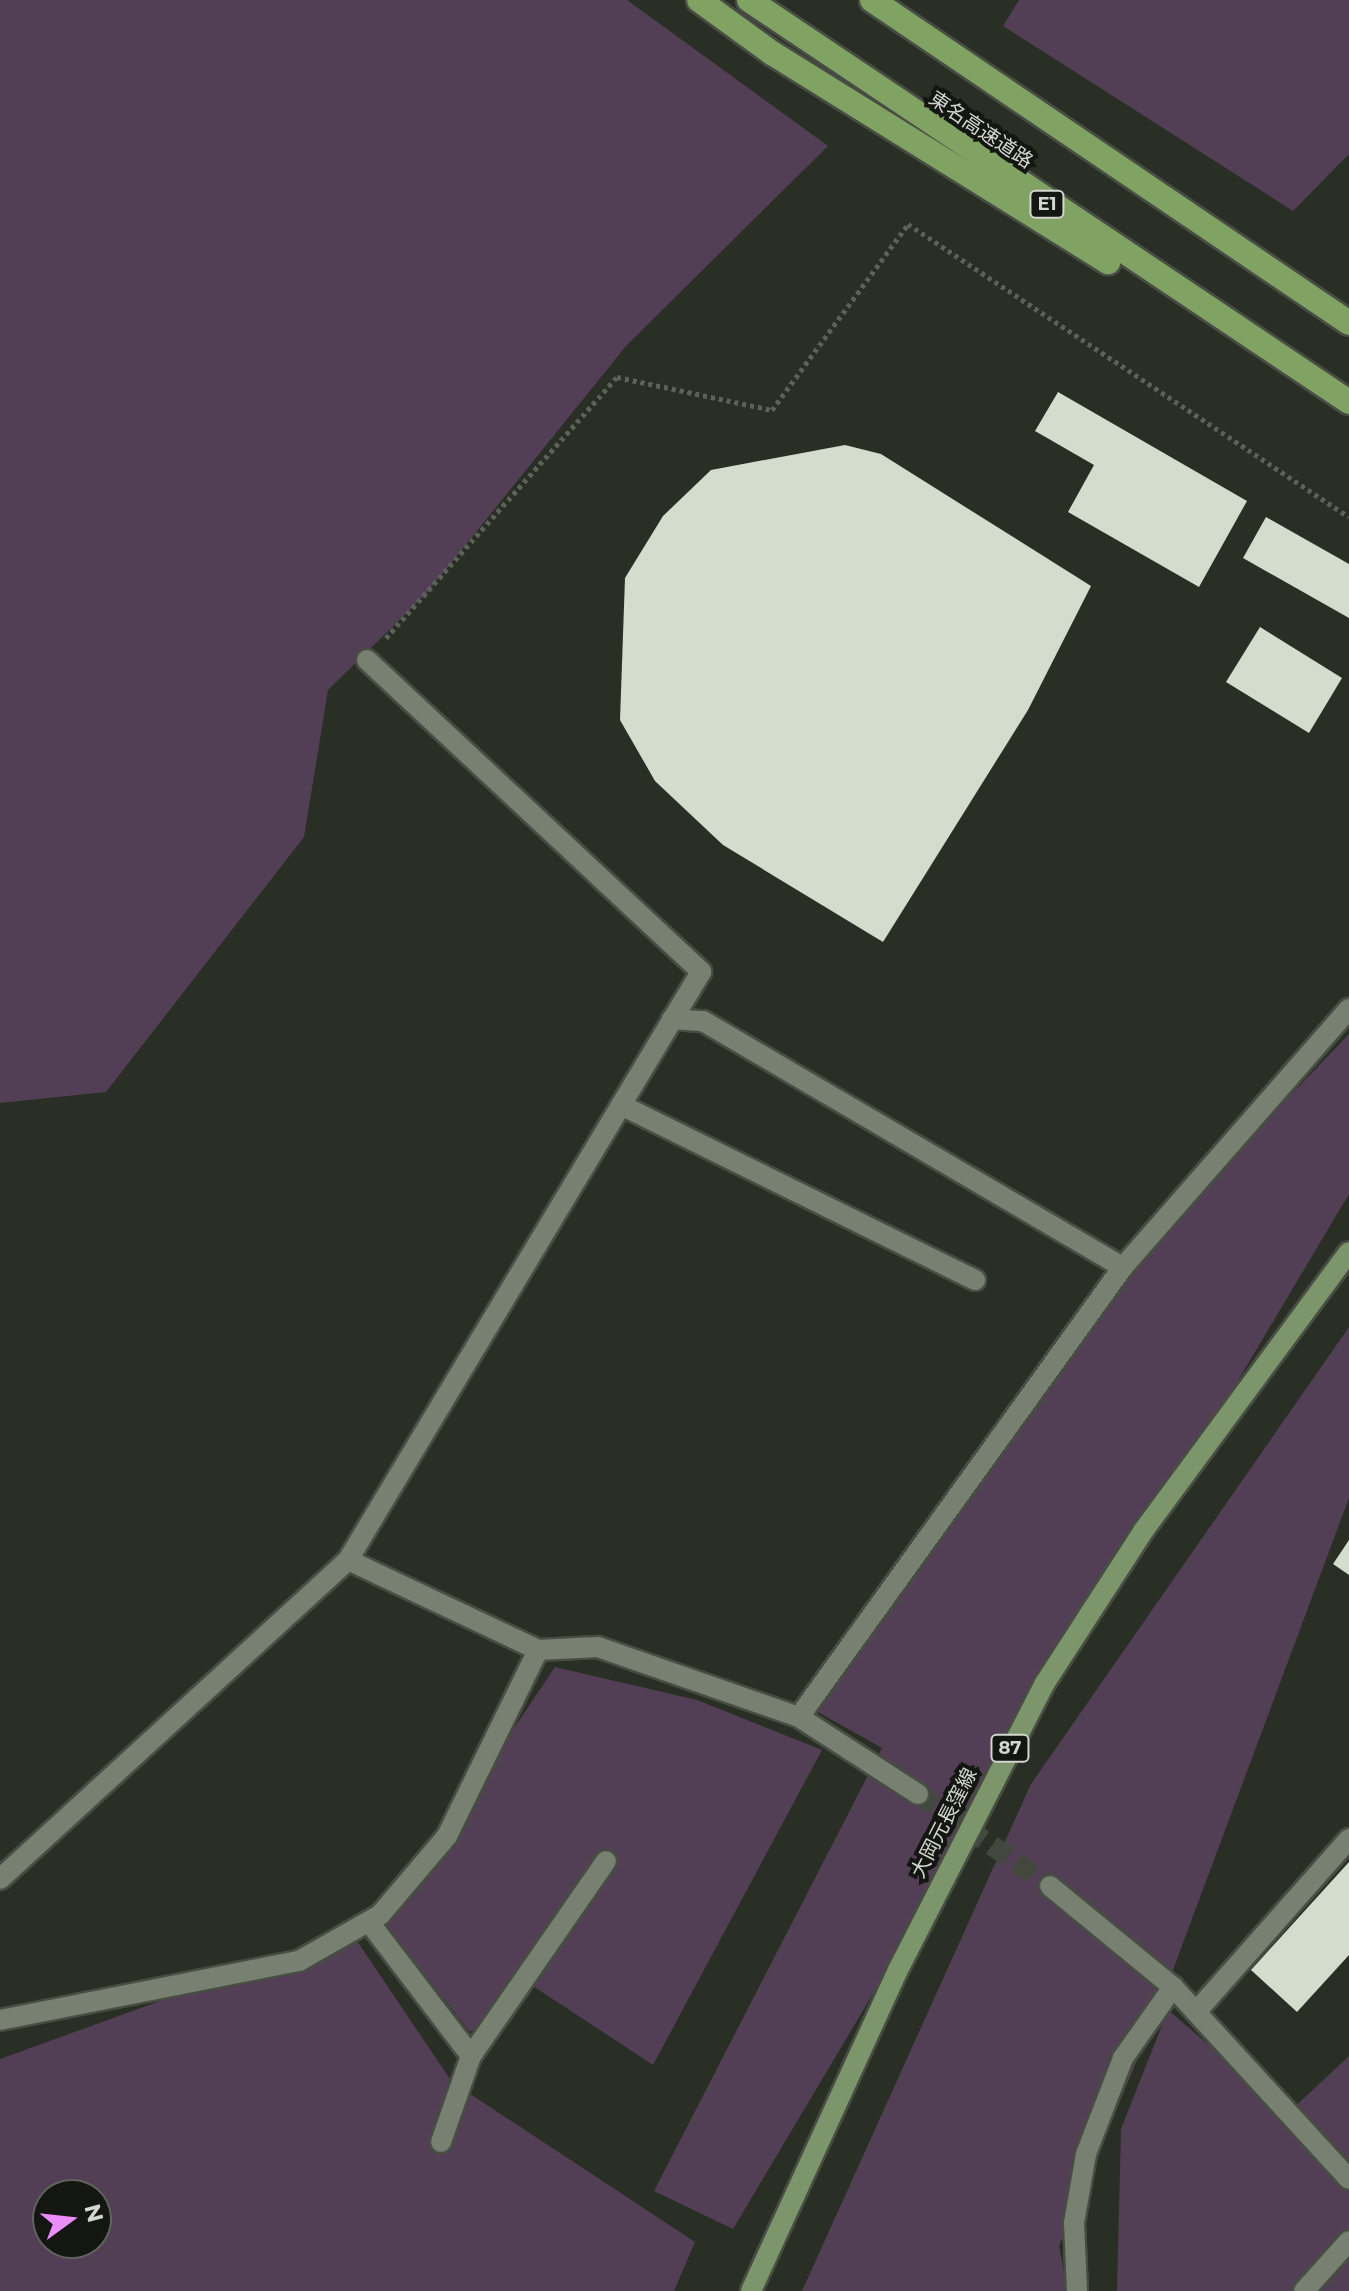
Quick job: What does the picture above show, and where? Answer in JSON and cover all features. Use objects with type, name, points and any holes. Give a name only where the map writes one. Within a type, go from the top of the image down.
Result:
[{"type":"highway","points":[[699,0],[1042,225],[1259,348]]},
{"type":"highway","name":"東名高速道路","points":[[749,0],[1259,348],[1349,402]]},
{"type":"highway","points":[[872,0],[1349,323]]},
{"type":"main road","name":"大岡元長窪線","points":[[751,2291],[898,1970],[1045,1683],[1144,1530],[1349,1252]]},
{"type":"street","points":[[0,1879],[348,1560],[701,972],[367,660]]},
{"type":"street","points":[[799,1717],[1123,1267],[1349,1009]]},
{"type":"street","points":[[672,1019],[703,1021],[1123,1267]]},
{"type":"street","points":[[621,1105],[975,1280]]},
{"type":"street","points":[[348,1560],[538,1650],[598,1647],[799,1717],[918,1794]]},
{"type":"street","points":[[0,2020],[299,1961],[369,1922],[447,1836],[538,1650]]},
{"type":"street","points":[[1196,2012],[1349,1839]]},
{"type":"street","points":[[441,2142],[471,2056],[606,1861]]},
{"type":"street","points":[[1050,1886],[1173,1987],[1349,2179]]},
{"type":"street","points":[[369,1922],[471,2056]]},
{"type":"street","points":[[1077,2291],[1074,2223],[1086,2154],[1123,2058],[1173,1987]]},
{"type":"street","points":[[1304,2291],[1349,2241]]},
{"type":"path","points":[[367,660],[617,377],[772,410],[908,224],[1349,517]]},
{"type":"shaded area","points":[[0,0],[627,0],[828,146],[626,346],[427,593],[328,690],[304,837],[106,1092],[0,1103]]},
{"type":"shaded area","points":[[1019,0],[1349,0],[1349,154],[1293,211],[1003,26]]},
{"type":"shaded area","points":[[1349,1034],[1349,1194],[733,2229],[654,2191],[882,1748],[818,1712],[1114,1280]]},
{"type":"shaded area","points":[[1349,1327],[1349,1498],[1158,2010],[1059,2246],[1068,2291],[802,2291],[1031,1784]]},
{"type":"shaded area","points":[[555,1667],[697,1700],[822,1750],[653,2065],[533,1986],[470,2032],[384,1923]]},
{"type":"shaded area","points":[[351,1932],[452,2082],[695,2242],[674,2291],[0,2291],[0,2059]]},
{"type":"shaded area","points":[[1168,2010],[1288,2113],[1349,2056],[1349,2291],[1117,2291],[1121,2129]]},
{"type":"building","points":[[1058,392],[1247,501],[1199,587],[1068,512],[1094,465],[1035,431]]},
{"type":"building","points":[[845,445],[881,454],[1091,586],[1028,710],[883,942],[723,845],[655,781],[620,720],[625,578],[663,516],[711,470]]},
{"type":"building","points":[[1266,517],[1349,564],[1349,618],[1243,558]]},
{"type":"building","points":[[1260,627],[1342,678],[1309,733],[1226,682]]},
{"type":"building","points":[[1349,1540],[1349,1575],[1333,1564]]},
{"type":"building","points":[[1349,1862],[1349,1955],[1297,2012],[1251,1970]]},
{"type":"tunnel","points":[[918,1794],[1050,1886]]}]
